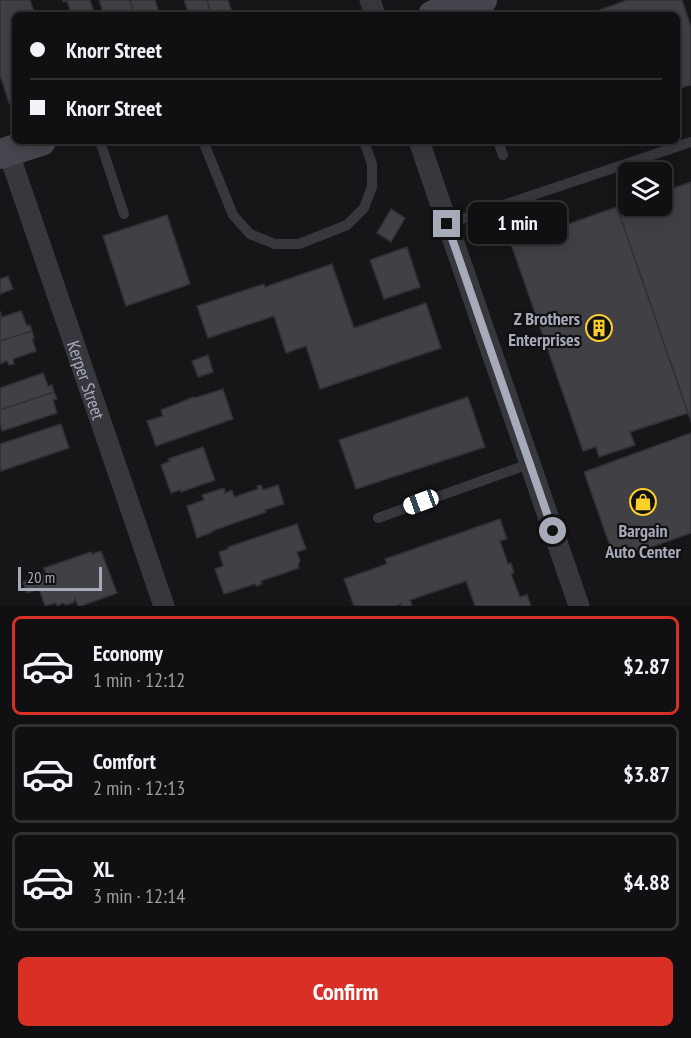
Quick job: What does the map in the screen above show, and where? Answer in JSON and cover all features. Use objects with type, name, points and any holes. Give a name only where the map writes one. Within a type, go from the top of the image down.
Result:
[{"type":"main road","points":[[448,12],[482,0]]},
{"type":"main road","points":[[4,153],[32,144]]},
{"type":"street","points":[[420,144],[579,606]]},
{"type":"street","name":"Kerper Street","points":[[4,153],[164,606]]},
{"type":"lane","points":[[447,224],[691,142]]},
{"type":"lane","points":[[101,144],[124,214]]},
{"type":"lane","points":[[204,144],[232,215],[250,234],[275,244],[299,244],[347,225],[364,208],[372,187],[372,164],[365,144]]},
{"type":"lane","points":[[499,144],[503,155]]},
{"type":"lane","points":[[378,518],[529,464]]},
{"type":"building","points":[[0,0],[30,0],[34,12],[12,12],[12,102],[9,103],[0,75]]},
{"type":"building","points":[[63,0],[90,0],[94,12],[71,12],[67,1],[63,2]]},
{"type":"building","points":[[99,0],[130,0],[134,12],[103,12]]},
{"type":"building","points":[[130,0],[155,0],[159,12],[134,12]]},
{"type":"building","points":[[184,0],[207,0],[210,12],[188,12]]},
{"type":"building","points":[[207,0],[228,0],[232,12],[210,12]]},
{"type":"building","points":[[627,0],[682,0],[691,27],[691,85],[680,88],[680,12],[594,12]]},
{"type":"building","points":[[691,182],[691,422],[620,216],[672,216],[672,189]]},
{"type":"building","name":"Z Brothers Enterprises","points":[[617,207],[618,216],[620,216],[688,413],[630,432],[635,445],[599,457],[596,447],[583,451],[511,244]]},
{"type":"building","points":[[391,209],[405,218],[391,242],[377,233]]},
{"type":"building","points":[[167,215],[190,284],[126,306],[103,236]]},
{"type":"building","points":[[407,247],[420,287],[384,299],[370,260]]},
{"type":"building","points":[[332,264],[354,328],[426,303],[441,348],[320,389],[306,346],[286,353],[274,316],[208,338],[197,306],[264,284],[265,287]]},
{"type":"building","points":[[8,276],[13,289],[0,294],[0,279]]},
{"type":"building","points":[[0,311],[2,317],[21,311],[27,326],[30,325],[32,331],[0,341]]},
{"type":"building","points":[[32,331],[36,351],[13,359],[14,364],[9,365],[7,361],[0,364],[0,341]]},
{"type":"building","points":[[208,355],[213,372],[198,377],[192,361]]},
{"type":"building","points":[[43,373],[48,386],[52,385],[54,392],[0,410],[0,388]]},
{"type":"building","points":[[223,389],[233,419],[156,446],[147,421],[163,416],[161,410]]},
{"type":"building","points":[[54,392],[57,399],[53,400],[57,413],[2,431],[0,410]]},
{"type":"building","points":[[468,397],[485,447],[356,489],[339,440]]},
{"type":"building","points":[[61,424],[69,448],[1,471],[0,444]]},
{"type":"building","name":"Bargain Auto Center","points":[[691,433],[691,533],[615,560],[584,472]]},
{"type":"building","points":[[203,447],[215,480],[181,492],[180,490],[171,493],[161,465],[170,461],[168,459]]},
{"type":"building","points":[[261,485],[263,490],[278,485],[284,504],[197,538],[187,506],[204,500],[202,495],[224,488],[225,493],[232,490],[234,497],[258,489],[257,486]]},
{"type":"building","points":[[500,519],[507,539],[500,541],[508,564],[511,563],[514,573],[511,574],[520,597],[527,595],[531,606],[475,606],[466,581],[410,600],[412,605],[410,606],[401,606],[401,604],[354,606],[344,579],[387,564],[385,559]]},
{"type":"building","points":[[297,524],[306,549],[297,552],[300,561],[299,568],[261,581],[262,584],[224,594],[215,569],[223,566],[219,552]]},
{"type":"building","points":[[101,551],[117,593],[81,606],[78,606],[75,599],[73,603],[66,605],[63,603],[57,606],[56,603],[45,606],[39,589],[27,593],[23,582],[46,573],[44,568],[91,552],[92,554]]},
{"type":"place","name":"Z Brothers Enterprises","points":[[599,328]]},
{"type":"place","name":"Bargain Auto Center","points":[[643,502]]},
{"type":"route","points":[[447,224],[553,531]]}]
